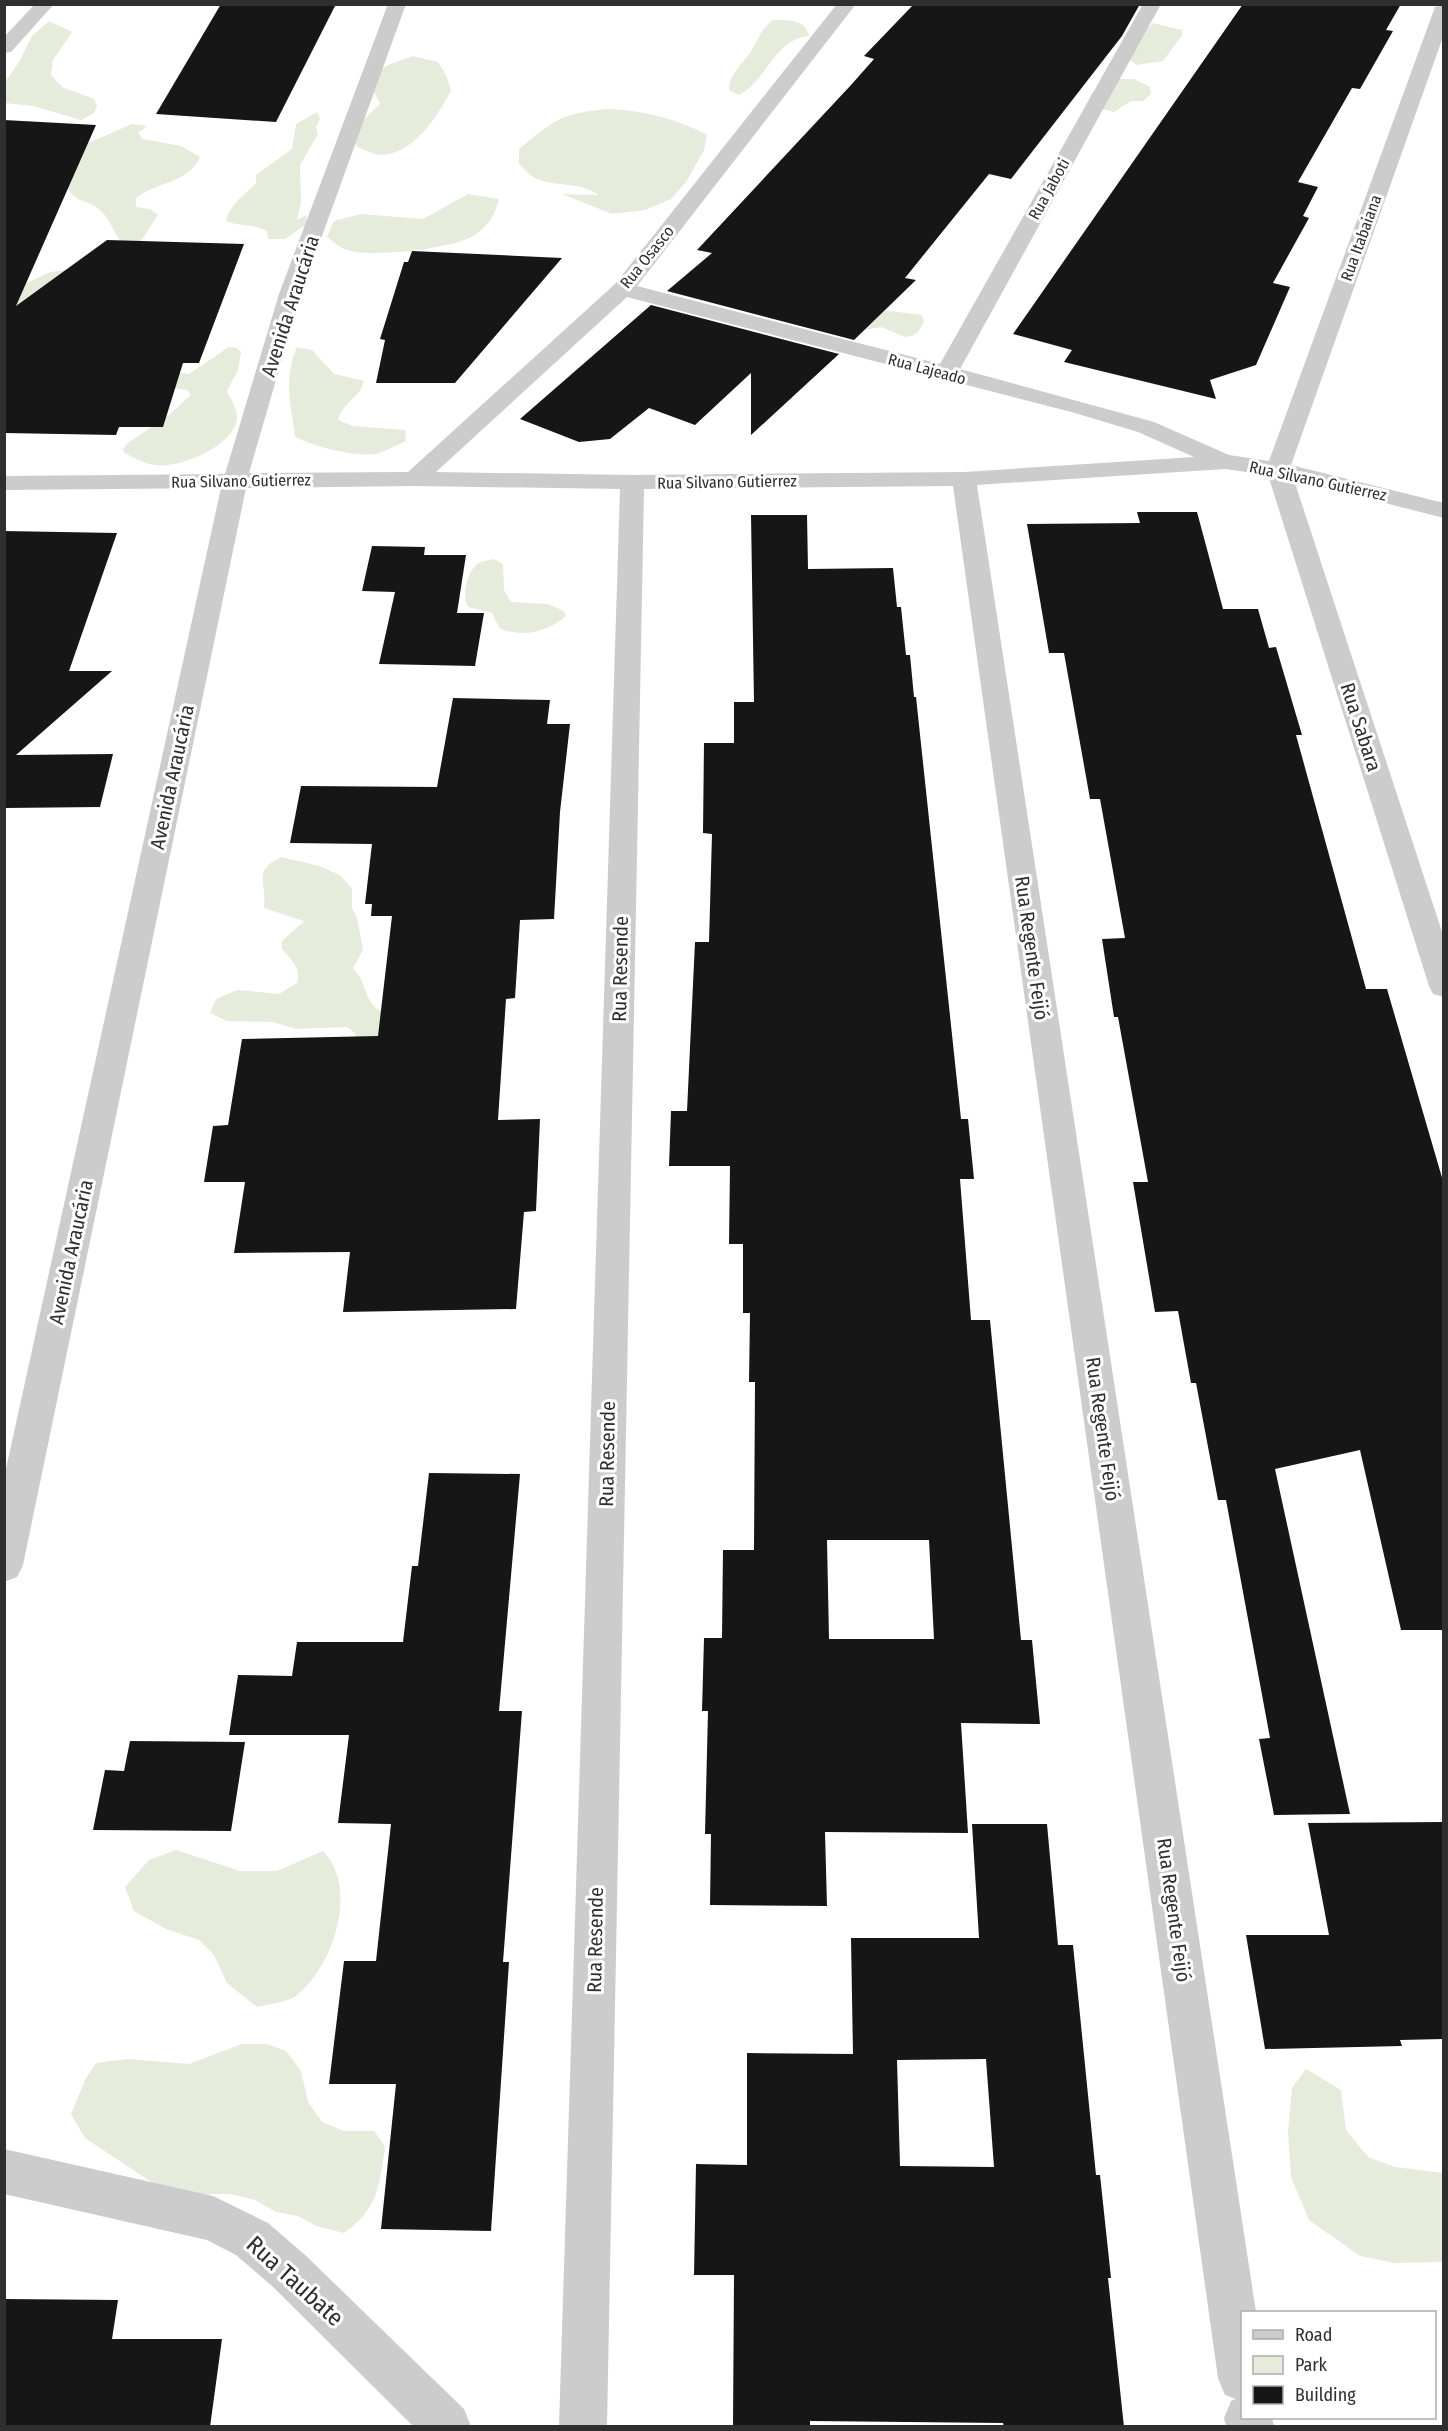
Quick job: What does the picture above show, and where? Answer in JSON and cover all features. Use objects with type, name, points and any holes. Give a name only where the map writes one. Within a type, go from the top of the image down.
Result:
[{"type":"street","points":[[4,48],[45,4]]},
{"type":"street","name":"Avenida Araucária","points":[[4,1565],[235,481],[291,294],[398,4]]},
{"type":"street","name":"Rua Osasco","points":[[414,479],[623,289],[846,4]]},
{"type":"street","name":"Rua Jaboti","points":[[946,374],[1152,4]]},
{"type":"street","name":"Rua Itabaiana","points":[[1278,469],[1443,7]]},
{"type":"street","name":"Rua Lajeado","points":[[623,289],[1083,408],[1146,427],[1225,462]]},
{"type":"street","name":"Rua Silvano Gutierrez","points":[[4,483],[414,479],[632,483],[964,479],[1225,462],[1278,469],[1443,510]]},
{"type":"street","name":"Rua Sabara","points":[[1278,469],[1443,986]]},
{"type":"street","name":"Rua Regente Feijó","points":[[964,479],[1241,2371]]},
{"type":"street","name":"Rua Resende","points":[[583,2427],[632,483]]},
{"type":"street","name":"Rua Taubate","points":[[4,2171],[213,2219],[252,2239],[288,2270],[447,2427]]},
{"type":"green space","points":[[773,20],[800,23],[809,36],[797,39],[779,52],[749,89],[739,95],[729,90],[735,72],[750,53],[764,29]]},
{"type":"green space","points":[[49,21],[72,32],[53,60],[51,75],[62,87],[94,99],[97,106],[94,113],[81,120],[33,106],[5,103],[5,82],[19,62],[32,36]]},
{"type":"green space","points":[[1153,23],[1182,30],[1182,35],[1163,61],[1137,65],[1127,58],[1145,30]]},
{"type":"green space","points":[[413,56],[438,62],[447,77],[451,91],[438,112],[413,142],[391,154],[370,153],[356,146],[353,130],[380,104],[370,77],[388,65]]},
{"type":"green space","points":[[1117,79],[1134,79],[1150,87],[1151,94],[1143,101],[1131,101],[1114,112],[1091,106],[1090,95],[1101,85]]},
{"type":"green space","points":[[610,109],[660,116],[707,135],[704,150],[686,182],[671,199],[645,210],[612,214],[562,194],[598,195],[591,191],[541,180],[531,176],[519,163],[519,149],[551,124],[580,113]]},
{"type":"green space","points":[[317,112],[320,119],[316,127],[318,134],[300,165],[301,202],[297,220],[306,215],[307,224],[285,239],[268,239],[267,231],[226,221],[234,205],[256,183],[256,175],[292,149],[296,124]]},
{"type":"green space","points":[[132,124],[147,126],[138,133],[143,139],[181,146],[200,157],[188,172],[136,198],[136,207],[150,209],[158,215],[141,241],[125,245],[104,214],[95,206],[77,199],[66,185],[79,147]]},
{"type":"green space","points":[[468,194],[499,199],[492,218],[478,233],[452,244],[414,251],[375,253],[344,249],[327,237],[334,221],[361,214],[423,219]]},
{"type":"green space","points":[[69,270],[49,305],[15,306],[21,286],[50,272]]},
{"type":"green space","points":[[864,308],[922,315],[924,322],[918,332],[912,336],[905,337],[881,327],[841,334]]},
{"type":"green space","points":[[229,347],[237,348],[241,352],[238,370],[227,391],[237,413],[234,427],[228,437],[205,453],[178,463],[165,465],[147,463],[124,453],[123,449],[128,443],[169,415],[191,395],[188,390],[172,388],[173,372],[189,374]]},
{"type":"green space","points":[[297,347],[312,350],[334,374],[364,381],[359,392],[343,409],[338,420],[353,426],[405,430],[406,441],[379,453],[366,455],[334,450],[295,437],[289,381]]},
{"type":"green space","points":[[494,559],[503,564],[504,590],[511,602],[548,604],[564,611],[566,616],[543,630],[518,633],[500,629],[492,613],[468,607],[465,590],[471,571],[479,563]]},
{"type":"green space","points":[[281,857],[319,866],[340,875],[352,889],[352,908],[357,918],[363,950],[353,968],[373,1005],[382,1012],[410,1025],[357,1049],[355,1033],[347,1027],[297,1029],[272,1022],[227,1021],[210,1013],[216,999],[237,990],[279,994],[297,983],[297,969],[282,949],[282,941],[304,921],[264,908],[264,872],[272,862]]},
{"type":"green space","points":[[176,1850],[240,1871],[277,1871],[323,1851],[334,1867],[339,1885],[340,1905],[337,1926],[322,1965],[297,1995],[284,2001],[257,2007],[227,1983],[214,1955],[199,1940],[166,1929],[134,1911],[125,1887],[149,1860]]},
{"type":"green space","points":[[242,2044],[267,2044],[286,2051],[301,2071],[308,2102],[322,2122],[344,2131],[374,2131],[385,2146],[379,2184],[371,2205],[364,2215],[344,2233],[316,2226],[298,2216],[276,2212],[255,2200],[230,2194],[190,2194],[159,2187],[85,2138],[71,2114],[86,2078],[96,2063],[128,2059],[189,2064]]},
{"type":"green space","points":[[1306,2069],[1341,2090],[1346,2130],[1368,2157],[1395,2167],[1443,2173],[1443,2262],[1395,2263],[1360,2256],[1309,2220],[1291,2177],[1288,2132],[1292,2088]]},
{"type":"building","points":[[221,4],[336,4],[276,122],[156,114]]},
{"type":"building","points":[[914,4],[1140,4],[1122,36],[1011,179],[989,174],[905,278],[916,280],[854,340],[667,291],[712,253],[697,250],[874,59],[864,56]]},
{"type":"building","points":[[1243,4],[1401,4],[1386,30],[1393,31],[1360,89],[1352,88],[1298,182],[1318,187],[1303,216],[1309,218],[1273,283],[1290,287],[1256,365],[1210,380],[1216,399],[1064,362],[1072,350],[1013,334]]},
{"type":"building","points":[[4,120],[96,125],[16,306],[107,240],[244,244],[199,363],[183,363],[163,427],[119,427],[116,435],[4,433]]},
{"type":"building","points":[[412,251],[562,258],[455,383],[376,383],[385,340],[380,339],[404,262],[408,262]]},
{"type":"building","points":[[651,305],[839,354],[751,435],[751,373],[695,425],[649,408],[610,439],[579,442],[520,419]]},
{"type":"building","points":[[1137,512],[1197,512],[1223,609],[1258,609],[1269,648],[1276,647],[1302,735],[1296,735],[1366,989],[1387,989],[1443,1181],[1443,1630],[1401,1630],[1360,1450],[1275,1469],[1350,1814],[1274,1815],[1259,1739],[1270,1738],[1226,1500],[1218,1500],[1196,1383],[1191,1383],[1178,1311],[1155,1312],[1133,1182],[1148,1182],[1118,1017],[1114,1017],[1102,939],[1125,938],[1100,799],[1090,799],[1064,653],[1049,653],[1027,524],[1140,523]]},
{"type":"building","points":[[751,515],[807,515],[808,569],[893,568],[897,607],[901,607],[906,655],[910,655],[914,697],[916,697],[961,1119],[968,1119],[974,1179],[960,1179],[971,1320],[990,1320],[1021,1640],[1032,1640],[1040,1724],[961,1723],[968,1833],[825,1832],[827,1906],[710,1905],[711,1834],[705,1834],[708,1711],[702,1711],[704,1638],[722,1638],[723,1550],[754,1550],[755,1382],[749,1382],[750,1313],[743,1313],[743,1244],[729,1244],[730,1166],[669,1166],[671,1111],[687,1111],[695,942],[709,942],[712,834],[703,833],[704,743],[734,743],[734,702],[754,702]],"holes":[[[827,1540],[929,1540],[934,1639],[829,1639]]]},
{"type":"building","points":[[4,531],[117,533],[69,671],[112,671],[16,755],[113,754],[100,807],[4,808]]},
{"type":"building","points":[[372,546],[425,547],[424,555],[466,555],[457,613],[484,613],[475,666],[379,664],[395,592],[362,591]]},
{"type":"building","points":[[453,698],[550,700],[547,724],[570,724],[560,812],[554,919],[520,920],[515,998],[506,999],[498,1120],[540,1119],[536,1211],[524,1212],[516,1309],[343,1312],[350,1252],[234,1253],[245,1182],[204,1182],[213,1126],[228,1125],[242,1039],[378,1036],[392,916],[371,916],[372,904],[365,904],[372,844],[290,843],[301,786],[437,787]]},
{"type":"building","points":[[429,1473],[520,1474],[499,1711],[522,1711],[503,1962],[509,1962],[491,2231],[381,2229],[396,2084],[329,2084],[344,1961],[376,1961],[391,1824],[338,1823],[349,1735],[229,1735],[238,1675],[292,1676],[297,1642],[403,1642],[412,1566],[418,1566]]},
{"type":"building","points":[[130,1741],[245,1742],[231,1831],[93,1830],[105,1770],[124,1771]]},
{"type":"building","points":[[1443,1822],[1443,2039],[1400,2040],[1402,2046],[1265,2049],[1246,1935],[1329,1935],[1308,1823]]},
{"type":"building","points":[[972,1824],[1047,1824],[1058,1945],[1073,1945],[1096,2175],[1100,2175],[1111,2278],[1108,2278],[1124,2427],[1004,2427],[1003,2423],[810,2421],[810,2427],[733,2427],[734,2275],[694,2275],[696,2164],[747,2165],[747,2053],[853,2054],[851,1938],[979,1938]],"holes":[[[986,2059],[994,2167],[900,2166],[897,2060]]]},
{"type":"building","points":[[4,2299],[118,2300],[112,2339],[222,2339],[210,2427],[4,2427]]}]
